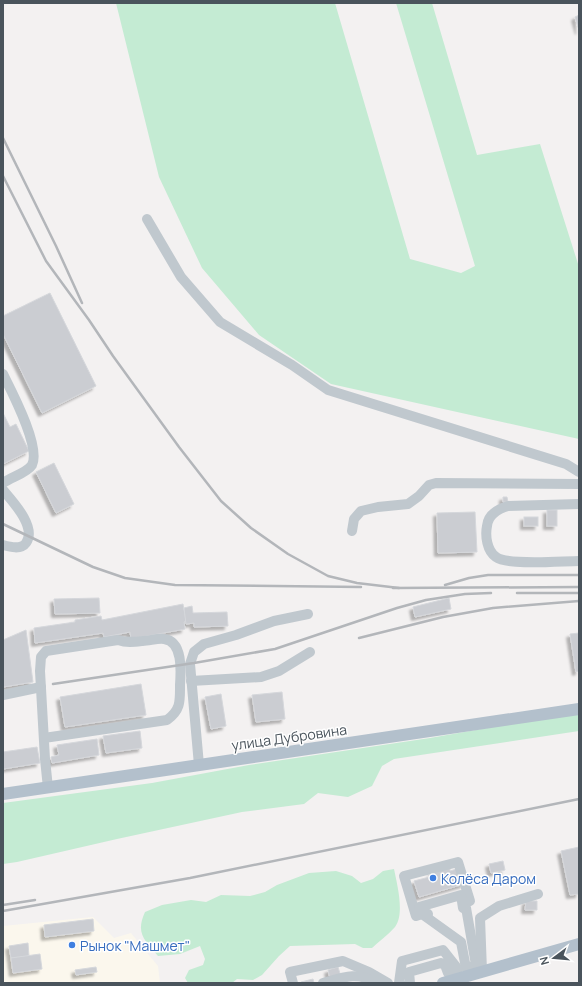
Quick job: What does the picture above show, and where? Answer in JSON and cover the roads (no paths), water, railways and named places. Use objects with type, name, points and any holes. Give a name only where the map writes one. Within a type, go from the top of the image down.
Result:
[{"type":"main road","name":"улица Дубровина","points":[[3,794],[579,708]]},
{"type":"main road","points":[[443,983],[457,975],[579,944]]},
{"type":"street","points":[[146,219],[181,276],[220,322],[292,365],[328,390],[566,464],[579,472]]},
{"type":"street","points":[[3,374],[17,401],[34,448],[32,465],[24,473],[3,483]]},
{"type":"street","points":[[352,531],[354,520],[361,511],[378,507],[408,504],[419,496],[429,485],[436,483],[579,484]]},
{"type":"street","points":[[3,490],[17,507],[28,524],[29,537],[25,545],[20,548],[10,547],[3,544]]},
{"type":"street","points":[[579,504],[508,506],[499,509],[489,518],[486,535],[489,548],[496,557],[512,562],[579,561]]},
{"type":"street","points":[[199,765],[190,664],[194,652],[204,644],[274,622],[308,614]]},
{"type":"street","points":[[44,738],[167,720],[176,714],[180,704],[180,665],[178,651],[172,642],[164,639],[127,643],[118,640],[46,650],[41,657],[41,687],[44,738],[48,788]]},
{"type":"street","points":[[191,681],[261,677],[279,671],[310,652]]},
{"type":"street","points":[[3,694],[41,687]]},
{"type":"street","points":[[458,862],[470,901],[465,902],[476,971],[466,968],[461,942],[422,914],[416,916],[404,876],[458,862]]},
{"type":"street","points":[[476,971],[480,918],[499,906],[538,894]]},
{"type":"street","points":[[468,945],[419,907],[461,895],[468,945],[476,971]]},
{"type":"street","points":[[399,983],[402,961],[443,950],[458,970],[457,975]]},
{"type":"street","points":[[406,983],[408,967],[443,958],[457,975]]},
{"type":"street","points":[[293,983],[290,972],[343,962],[369,972],[388,983]]},
{"type":"street","points":[[409,983],[409,972],[441,963],[445,966],[448,973],[457,975]]},
{"type":"street","points":[[323,983],[351,975],[368,978],[376,983]]},
{"type":"railway","points":[[3,138],[82,303]]},
{"type":"railway","points":[[3,176],[46,261],[179,447],[221,501],[251,528],[288,554],[328,576],[357,583],[399,588]]},
{"type":"railway","points":[[3,524],[93,567],[125,578],[175,585],[361,587]]},
{"type":"railway","points":[[445,585],[469,578],[488,575],[579,575]]},
{"type":"railway","points":[[393,588],[579,587]]},
{"type":"railway","points":[[53,684],[194,663],[275,649],[397,608],[426,600],[465,594],[491,593]]},
{"type":"railway","points":[[517,593],[579,593]]},
{"type":"railway","points":[[359,638],[443,617],[493,608],[579,601]]},
{"type":"railway","points":[[3,911],[190,878],[579,799]]},
{"type":"railway","points":[[3,905],[35,900]]},
{"type":"place","name":"Колёса Даром","points":[[433,878]]},
{"type":"place","name":"Рынок \"Машмет\"","points":[[72,945]]}]
